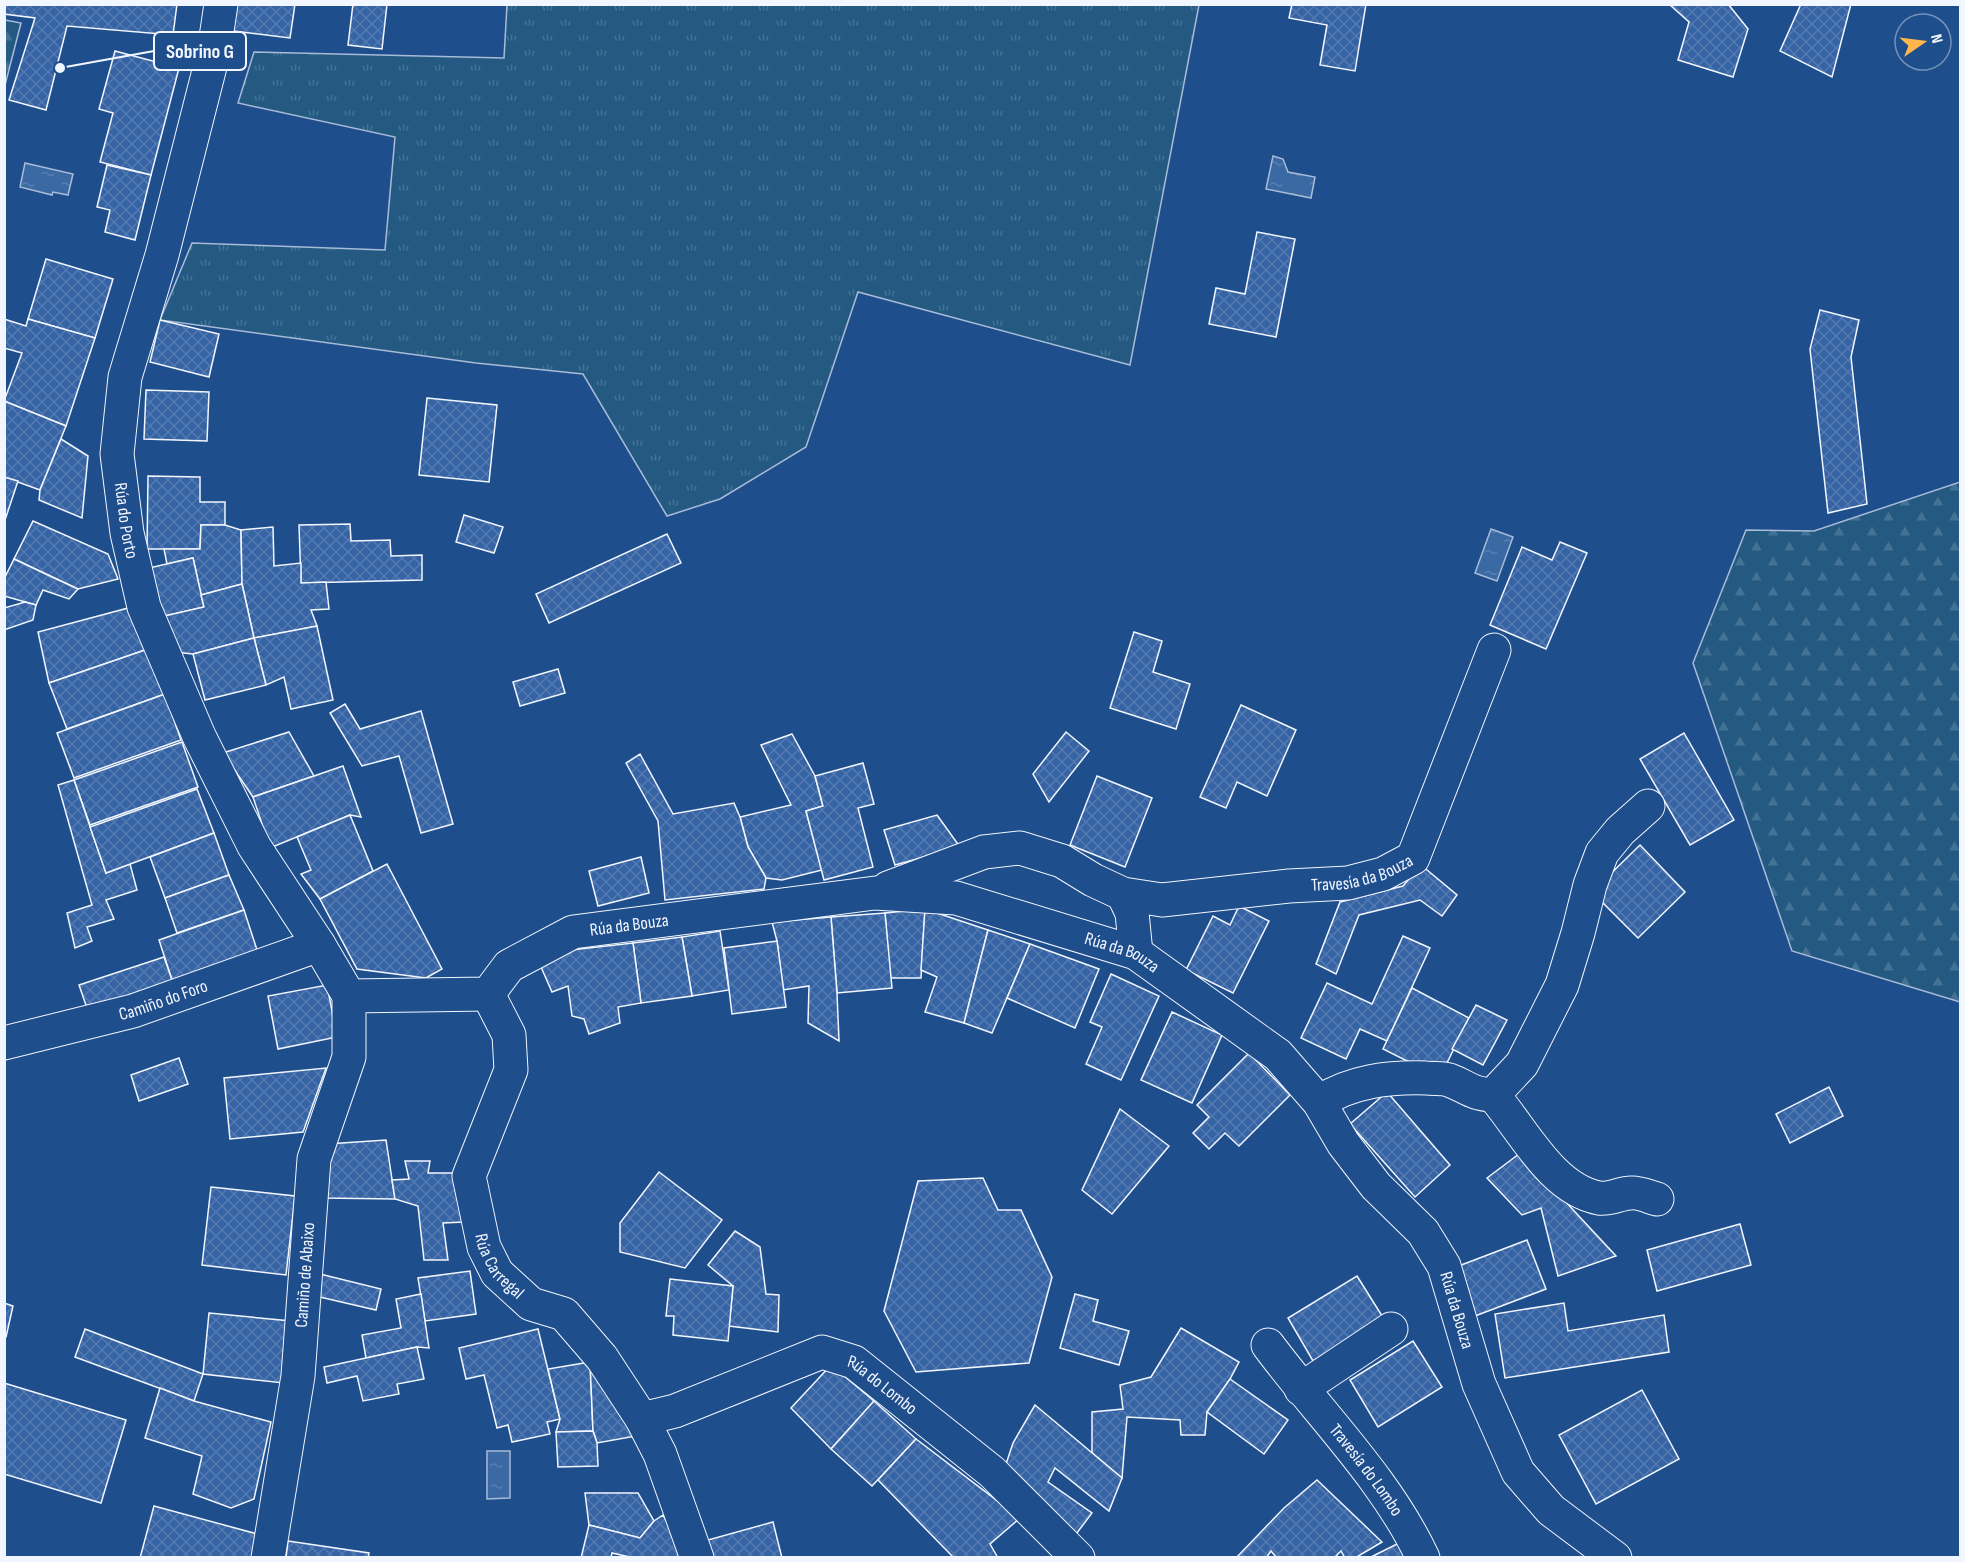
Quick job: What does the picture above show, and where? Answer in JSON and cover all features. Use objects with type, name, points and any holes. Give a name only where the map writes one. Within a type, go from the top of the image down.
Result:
[{"type":"street","name":"Rúa do Porto","points":[[221,4],[214,51],[165,244],[125,377],[117,454],[127,532],[144,607],[199,736],[254,846],[319,945],[349,996]]},
{"type":"street","name":"Travesía da Bouza","points":[[875,893],[984,852],[1020,848],[1062,861],[1093,880],[1123,894],[1162,900],[1288,886],[1348,883],[1383,874],[1413,858],[1494,650]]},
{"type":"street","points":[[1492,1095],[1522,1064],[1562,985],[1590,885],[1602,853],[1620,831],[1648,806]]},
{"type":"street","name":"Rúa da Bouza","points":[[489,994],[509,966],[573,932],[875,893],[956,898],[1136,953],[1278,1055],[1319,1102],[1343,1143],[1376,1186],[1423,1232],[1444,1266],[1479,1384],[1518,1472],[1551,1510],[1615,1557]]},
{"type":"street","points":[[1123,894],[1132,913],[1136,953]]},
{"type":"street","name":"Camiño do Foro","points":[[4,1043],[133,1011],[319,945]]},
{"type":"street","points":[[349,996],[489,994]]},
{"type":"street","name":"Rúa Carregal","points":[[489,994],[509,1035],[512,1070],[469,1176],[484,1247],[497,1273],[531,1304],[564,1314],[602,1358],[642,1419],[660,1454],[697,1557]]},
{"type":"street","name":"Camiño de Abaixo","points":[[268,1557],[298,1376],[314,1159],[349,1057],[349,996]]},
{"type":"street","points":[[1319,1102],[1336,1091],[1374,1080],[1448,1079],[1477,1094],[1492,1095],[1509,1114],[1531,1148],[1570,1186],[1600,1198],[1632,1192],[1657,1199]]},
{"type":"street","points":[[1301,1389],[1391,1329]]},
{"type":"street","name":"Travesía do Lombo","points":[[1268,1345],[1371,1474],[1410,1529],[1424,1557]]},
{"type":"street","name":"Rúa do Lombo","points":[[642,1419],[675,1411],[822,1352],[854,1362],[992,1472],[1078,1557]]},
{"type":"green space","points":[[507,5],[1199,5],[1130,365],[858,292],[806,447],[720,499],[667,516],[583,374],[476,363],[160,320],[192,243],[385,250],[395,137],[238,103],[254,52],[504,58]]},
{"type":"green space","points":[[4,20],[21,23],[5,85]]},
{"type":"green space","points":[[1960,482],[1960,1002],[1792,951],[1693,663],[1746,530],[1814,531]]},
{"type":"water","points":[[1273,156],[1283,159],[1288,172],[1315,177],[1311,198],[1266,189]]},
{"type":"water","points":[[25,163],[73,174],[68,195],[53,192],[52,195],[20,187]]},
{"type":"water","points":[[1491,529],[1513,537],[1497,581],[1475,573]]},
{"type":"water","points":[[487,1451],[510,1451],[510,1498],[487,1499]]},
{"type":"building","points":[[4,4],[177,4],[173,35],[67,26],[46,110],[9,100],[35,18],[4,14]]},
{"type":"building","points":[[237,4],[295,4],[290,38],[233,31]]},
{"type":"building","points":[[353,4],[387,4],[382,49],[348,45]]},
{"type":"building","points":[[1292,4],[1366,4],[1355,71],[1320,65],[1327,25],[1289,18]]},
{"type":"building","points":[[1669,4],[1728,4],[1748,29],[1733,77],[1678,60],[1689,22]]},
{"type":"building","points":[[1801,4],[1851,4],[1832,77],[1780,51]]},
{"type":"building","points":[[115,51],[179,68],[151,175],[100,162],[113,113],[99,109]]},
{"type":"building","points":[[107,165],[151,175],[135,240],[105,232],[110,210],[97,207]]},
{"type":"building","points":[[1257,232],[1295,239],[1276,337],[1209,324],[1216,288],[1245,294]]},
{"type":"building","points":[[46,259],[113,279],[95,338],[28,319]]},
{"type":"building","points":[[1820,310],[1859,320],[1851,357],[1867,504],[1828,513],[1810,349]]},
{"type":"building","points":[[4,319],[26,326],[28,319],[95,338],[66,426],[4,401],[22,353],[4,348]]},
{"type":"building","points":[[160,320],[219,334],[209,377],[150,362]]},
{"type":"building","points":[[146,390],[209,392],[207,441],[144,439]]},
{"type":"building","points":[[427,398],[497,405],[489,482],[419,475]]},
{"type":"building","points":[[4,401],[66,426],[40,490],[4,477]]},
{"type":"building","points":[[61,439],[88,456],[82,518],[39,500],[40,490]]},
{"type":"building","points":[[148,476],[200,477],[200,502],[225,502],[225,525],[201,525],[200,549],[147,549]]},
{"type":"building","points":[[4,477],[18,481],[4,523]]},
{"type":"building","points":[[464,515],[503,527],[494,553],[456,542]]},
{"type":"building","points":[[33,521],[108,554],[118,579],[78,589],[14,559]]},
{"type":"building","points":[[350,524],[351,541],[390,540],[391,556],[422,555],[422,580],[301,583],[299,525]]},
{"type":"building","points":[[201,525],[225,525],[241,530],[242,584],[201,595],[193,558],[167,564],[164,549],[200,549]]},
{"type":"building","points":[[273,527],[274,566],[301,563],[301,583],[326,582],[329,609],[311,610],[317,626],[254,638],[242,584],[241,530]]},
{"type":"building","points":[[667,534],[681,563],[549,623],[536,594]]},
{"type":"building","points":[[1560,542],[1587,553],[1546,649],[1490,625],[1522,547],[1552,560]]},
{"type":"building","points":[[193,558],[204,607],[160,617],[149,568]]},
{"type":"building","points":[[14,559],[78,589],[69,599],[43,590],[36,605],[4,596],[4,579]]},
{"type":"building","points":[[242,584],[254,638],[193,654],[174,652],[160,617],[204,607],[201,595]]},
{"type":"building","points":[[25,602],[36,605],[33,620],[4,630],[4,608]]},
{"type":"building","points":[[132,607],[148,649],[49,683],[38,632]]},
{"type":"building","points":[[317,626],[333,700],[291,709],[284,677],[266,685],[254,638]]},
{"type":"building","points":[[1134,632],[1162,641],[1153,672],[1190,684],[1176,729],[1110,708]]},
{"type":"building","points":[[254,638],[266,685],[205,700],[193,654]]},
{"type":"building","points":[[148,649],[165,694],[67,729],[49,683]]},
{"type":"building","points":[[558,669],[565,693],[520,706],[513,682]]},
{"type":"building","points":[[165,694],[181,740],[74,778],[57,733]]},
{"type":"building","points":[[345,704],[360,729],[421,711],[453,824],[421,833],[399,756],[362,766],[330,713]]},
{"type":"building","points":[[1241,705],[1296,730],[1267,796],[1237,782],[1226,808],[1200,797]]},
{"type":"building","points":[[289,732],[314,776],[253,797],[223,753]]},
{"type":"building","points":[[1066,732],[1089,751],[1049,802],[1033,774]]},
{"type":"building","points":[[1684,733],[1734,820],[1690,845],[1640,759]]},
{"type":"building","points":[[792,734],[815,776],[823,806],[806,811],[822,870],[782,880],[766,878],[748,847],[740,817],[791,805],[761,745]]},
{"type":"building","points":[[182,742],[198,787],[90,825],[74,780]]},
{"type":"building","points":[[640,754],[673,814],[734,803],[748,847],[766,878],[764,889],[665,900],[658,821],[626,763]]},
{"type":"building","points":[[863,763],[874,804],[858,808],[873,867],[824,880],[806,811],[823,806],[815,776]]},
{"type":"building","points":[[343,766],[361,817],[350,815],[270,848],[253,797]]},
{"type":"building","points":[[1097,776],[1152,798],[1125,867],[1070,845]]},
{"type":"building","points":[[74,780],[106,873],[130,864],[137,890],[106,900],[114,919],[87,927],[92,941],[75,948],[67,913],[92,905],[58,785]]},
{"type":"building","points":[[197,789],[214,833],[106,873],[90,827]]},
{"type":"building","points":[[350,815],[373,871],[320,899],[301,874],[311,870],[297,837]]},
{"type":"building","points":[[937,815],[960,847],[895,865],[884,830]]},
{"type":"building","points":[[214,833],[229,875],[165,898],[150,857]]},
{"type":"building","points":[[1640,845],[1685,892],[1638,938],[1592,892]]},
{"type":"building","points":[[641,857],[649,893],[598,906],[589,871]]},
{"type":"building","points":[[387,864],[442,969],[426,978],[357,969],[320,899]]},
{"type":"building","points":[[1421,865],[1457,895],[1442,916],[1420,900],[1359,915],[1336,974],[1316,964],[1340,902],[1403,886]]},
{"type":"building","points":[[229,875],[244,910],[177,933],[165,898]]},
{"type":"building","points":[[1239,906],[1269,921],[1233,993],[1186,970],[1213,916],[1230,925]]},
{"type":"building","points":[[925,909],[921,978],[890,978],[885,913]]},
{"type":"building","points":[[925,909],[988,930],[964,1023],[925,1012],[937,977],[921,970]]},
{"type":"building","points":[[244,910],[258,953],[173,983],[159,940]]},
{"type":"building","points":[[885,913],[892,988],[837,993],[831,917]]},
{"type":"building","points":[[831,917],[839,1041],[808,1023],[809,986],[783,990],[777,941],[772,922]]},
{"type":"building","points":[[988,930],[1030,944],[992,1033],[964,1023]]},
{"type":"building","points":[[720,931],[729,990],[692,996],[682,937]]},
{"type":"building","points":[[1403,936],[1430,948],[1387,1041],[1360,1029],[1346,1059],[1301,1038],[1327,983],[1372,1004]]},
{"type":"building","points":[[682,937],[692,996],[641,1003],[633,943]]},
{"type":"building","points":[[777,941],[786,1007],[732,1014],[724,948]]},
{"type":"building","points":[[633,943],[641,1003],[618,1007],[620,1023],[589,1034],[584,1019],[572,1016],[568,986],[552,992],[541,967],[562,951]]},
{"type":"building","points":[[1030,944],[1099,969],[1075,1028],[1007,998]]},
{"type":"building","points":[[164,957],[173,983],[88,1011],[79,985]]},
{"type":"building","points":[[1111,974],[1159,996],[1121,1080],[1086,1064],[1102,1027],[1090,1022]]},
{"type":"building","points":[[327,985],[337,1037],[278,1049],[268,996]]},
{"type":"building","points":[[1412,988],[1469,1018],[1443,1071],[1423,1069],[1383,1049]]},
{"type":"building","points":[[1476,1005],[1507,1020],[1483,1065],[1452,1049]]},
{"type":"building","points":[[1172,1012],[1222,1035],[1192,1103],[1141,1080]]},
{"type":"building","points":[[1249,1053],[1290,1095],[1239,1146],[1225,1133],[1209,1149],[1193,1133],[1209,1117],[1197,1105]]},
{"type":"building","points":[[179,1058],[188,1084],[139,1101],[131,1075]]},
{"type":"building","points":[[326,1068],[303,1132],[230,1139],[224,1078]]},
{"type":"building","points":[[1829,1087],[1843,1116],[1790,1143],[1776,1114]]},
{"type":"building","points":[[1387,1092],[1450,1165],[1415,1197],[1350,1124]]},
{"type":"building","points":[[1120,1109],[1169,1146],[1112,1214],[1082,1190]]},
{"type":"building","points":[[386,1140],[395,1199],[322,1198],[327,1144]]},
{"type":"building","points":[[1523,1151],[1563,1199],[1616,1256],[1558,1276],[1541,1208],[1522,1215],[1487,1178]]},
{"type":"building","points":[[405,1161],[430,1161],[428,1173],[462,1173],[464,1222],[443,1223],[448,1260],[424,1260],[418,1206],[395,1199],[392,1180],[409,1179]]},
{"type":"building","points":[[659,1172],[722,1220],[685,1268],[620,1252],[620,1223]]},
{"type":"building","points":[[983,1178],[998,1210],[1021,1210],[1052,1277],[1029,1363],[916,1372],[884,1311],[918,1181]]},
{"type":"building","points":[[211,1187],[295,1196],[286,1275],[202,1265]]},
{"type":"building","points":[[1740,1224],[1751,1265],[1657,1291],[1647,1250]]},
{"type":"building","points":[[735,1231],[760,1247],[766,1294],[779,1295],[778,1332],[729,1326],[733,1286],[708,1265]]},
{"type":"building","points":[[1527,1240],[1546,1289],[1475,1316],[1456,1267]]},
{"type":"building","points":[[470,1271],[476,1314],[425,1321],[418,1278]]},
{"type":"building","points":[[316,1273],[381,1289],[376,1310],[311,1295]]},
{"type":"building","points":[[1357,1276],[1384,1319],[1313,1361],[1288,1318]]},
{"type":"building","points":[[670,1279],[733,1286],[728,1341],[673,1335],[674,1316],[666,1316]]},
{"type":"building","points":[[421,1294],[429,1348],[417,1347],[366,1358],[362,1335],[401,1328],[396,1299]]},
{"type":"building","points":[[1075,1294],[1098,1300],[1093,1321],[1129,1331],[1119,1365],[1060,1348]]},
{"type":"building","points":[[4,1303],[13,1306],[6,1337],[4,1337]]},
{"type":"building","points":[[1564,1303],[1568,1331],[1664,1315],[1669,1352],[1505,1378],[1495,1314]]},
{"type":"building","points":[[209,1313],[291,1321],[284,1383],[203,1374]]},
{"type":"building","points":[[1181,1328],[1239,1362],[1207,1412],[1205,1435],[1181,1435],[1180,1420],[1127,1417],[1122,1478],[1092,1453],[1092,1412],[1123,1409],[1120,1385],[1151,1377]]},
{"type":"building","points":[[85,1329],[203,1374],[194,1401],[75,1357]]},
{"type":"building","points":[[538,1329],[560,1419],[547,1422],[550,1434],[512,1442],[508,1425],[497,1428],[484,1375],[466,1379],[459,1348]]},
{"type":"building","points":[[1413,1341],[1442,1387],[1378,1427],[1350,1380]]},
{"type":"building","points":[[417,1347],[424,1379],[397,1384],[399,1394],[363,1401],[357,1376],[327,1383],[324,1367]]},
{"type":"building","points":[[590,1362],[593,1431],[556,1432],[560,1419],[548,1369]]},
{"type":"building","points":[[590,1362],[636,1436],[597,1443],[593,1431]]},
{"type":"building","points":[[831,1365],[874,1401],[831,1449],[791,1408]]},
{"type":"building","points":[[1230,1379],[1288,1420],[1264,1454],[1207,1412]]},
{"type":"building","points":[[4,1383],[126,1420],[101,1503],[4,1474]]},
{"type":"building","points":[[160,1388],[194,1401],[271,1422],[254,1499],[231,1508],[193,1494],[202,1456],[145,1438]]},
{"type":"building","points":[[1642,1390],[1679,1459],[1596,1504],[1559,1435]]},
{"type":"building","points":[[874,1401],[916,1439],[872,1486],[831,1449]]},
{"type":"building","points":[[1035,1405],[1122,1478],[1109,1511],[1055,1468],[1048,1482],[1092,1513],[1070,1542],[1003,1473],[1013,1443]]},
{"type":"building","points":[[593,1431],[597,1443],[598,1466],[558,1467],[556,1432]]},
{"type":"building","points":[[916,1439],[1020,1518],[990,1544],[998,1558],[954,1558],[878,1480]]},
{"type":"building","points":[[1317,1480],[1382,1542],[1355,1558],[1345,1558],[1341,1551],[1334,1558],[1277,1558],[1271,1551],[1266,1558],[1236,1558],[1284,1508]]},
{"type":"building","points":[[585,1493],[638,1493],[654,1521],[640,1538],[589,1525]]},
{"type":"building","points":[[154,1506],[261,1535],[255,1558],[140,1558]]},
{"type":"building","points":[[663,1515],[688,1558],[634,1558],[612,1553],[611,1558],[581,1558],[589,1525],[640,1538],[654,1521]]},
{"type":"building","points":[[773,1522],[782,1558],[712,1558],[708,1540]]},
{"type":"building","points":[[288,1541],[369,1553],[368,1558],[286,1558]]},
{"type":"building","points":[[1401,1542],[1409,1558],[1369,1558]]},
{"type":"place","name":"Sobrino G","points":[[60,68]]}]
